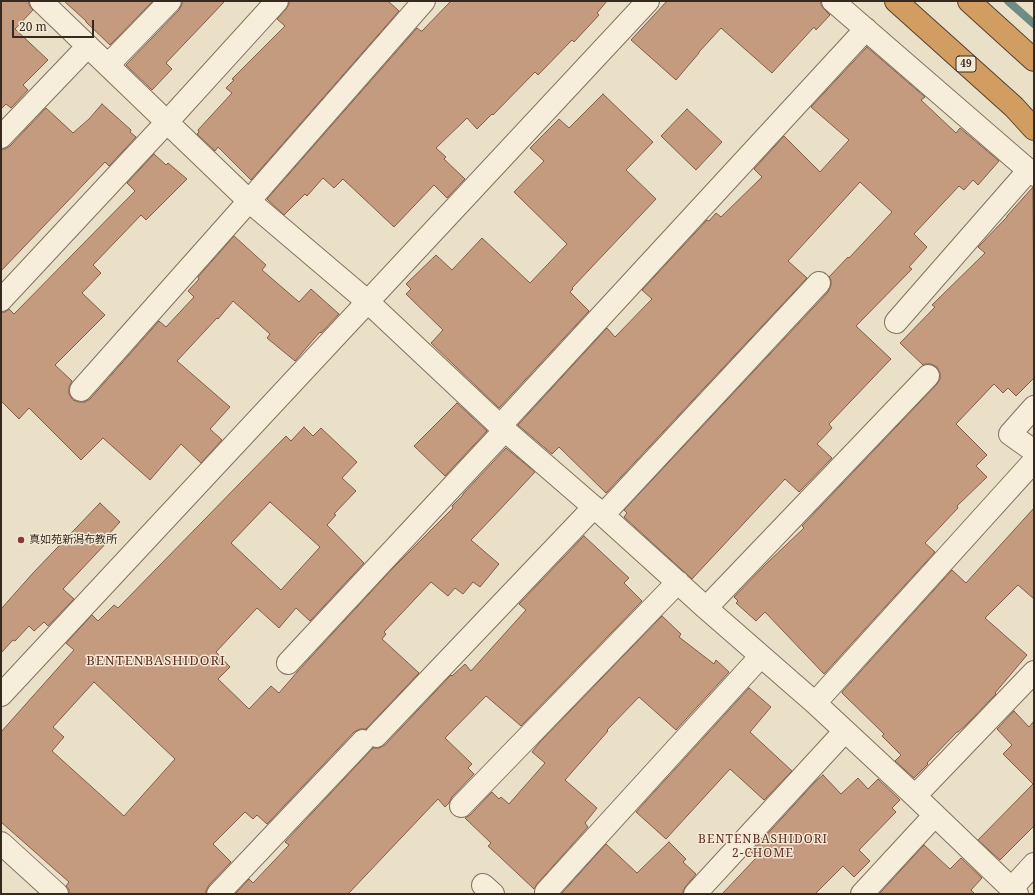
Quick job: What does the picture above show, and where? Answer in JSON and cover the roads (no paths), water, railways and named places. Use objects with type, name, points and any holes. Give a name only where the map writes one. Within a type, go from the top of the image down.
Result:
[{"type":"highway","name":"49","points":[[896,1],[1014,107],[1034,129]]},
{"type":"highway","points":[[969,1],[1034,60]]},
{"type":"street","points":[[41,1],[249,200],[368,302],[503,428],[599,511],[845,731],[1014,891],[1034,864]]},
{"type":"street","points":[[108,65],[170,1]]},
{"type":"street","points":[[1,300],[167,122],[277,1]]},
{"type":"street","points":[[81,390],[424,1]]},
{"type":"street","points":[[1,695],[648,1]]},
{"type":"street","points":[[833,1],[1031,172],[896,322]]},
{"type":"street","points":[[288,663],[866,29]]},
{"type":"street","points":[[1,137],[88,46]]},
{"type":"street","points":[[218,894],[370,738],[599,511],[820,283]]},
{"type":"street","points":[[706,608],[928,376]]},
{"type":"street","points":[[1034,407],[1010,434],[1034,451]]},
{"type":"street","points":[[815,704],[1034,461]]},
{"type":"street","points":[[461,806],[678,582]]},
{"type":"street","points":[[546,892],[761,656]]},
{"type":"street","points":[[915,796],[1034,672]]},
{"type":"street","points":[[695,894],[845,731]]},
{"type":"street","points":[[862,894],[935,815]]},
{"type":"street","points":[[1,843],[57,894]]},
{"type":"waterway","points":[[1008,1],[1034,24]]},
{"type":"place","name":"真如苑新潟布教所","points":[[21,540]]},
{"type":"district","name":"BENTENBASHIDORI","points":[[156,661]]},
{"type":"district","name":"BENTENBASHIDORI 2-CHOME","points":[[763,847]]}]
